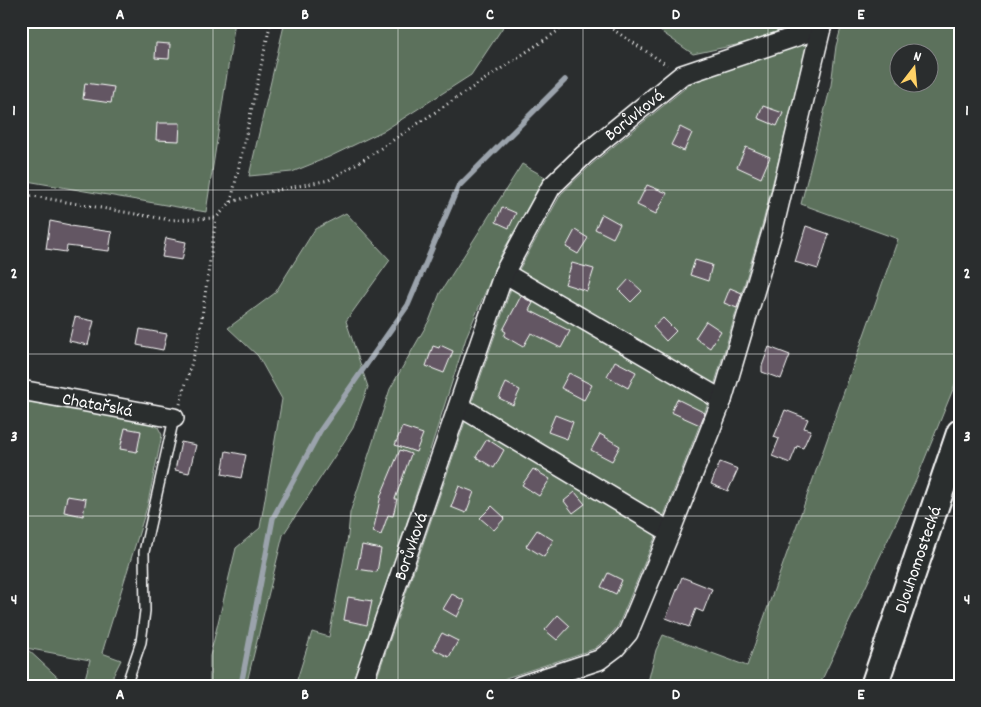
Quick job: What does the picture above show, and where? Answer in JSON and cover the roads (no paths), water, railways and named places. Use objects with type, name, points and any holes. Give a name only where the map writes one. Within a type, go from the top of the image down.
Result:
[{"type":"street","name":"Borůvková","points":[[362,686],[504,272],[551,187],[584,155],[682,74],[821,25]]},
{"type":"street","name":"Borůvková","points":[[520,686],[600,660],[615,648],[628,633],[722,400],[774,225],[821,25]]},
{"type":"street","points":[[504,272],[722,400]]},
{"type":"street","name":"Chatařská","points":[[21,390],[174,418]]},
{"type":"street","points":[[458,406],[670,532]]},
{"type":"street","name":"Dlouhomostecká","points":[[874,686],[960,433]]},
{"type":"lane","points":[[126,686],[141,642],[145,611],[144,552],[174,418]]},
{"type":"waterway","points":[[239,686],[242,680],[273,518],[320,431],[408,305],[458,187],[565,80]]}]
